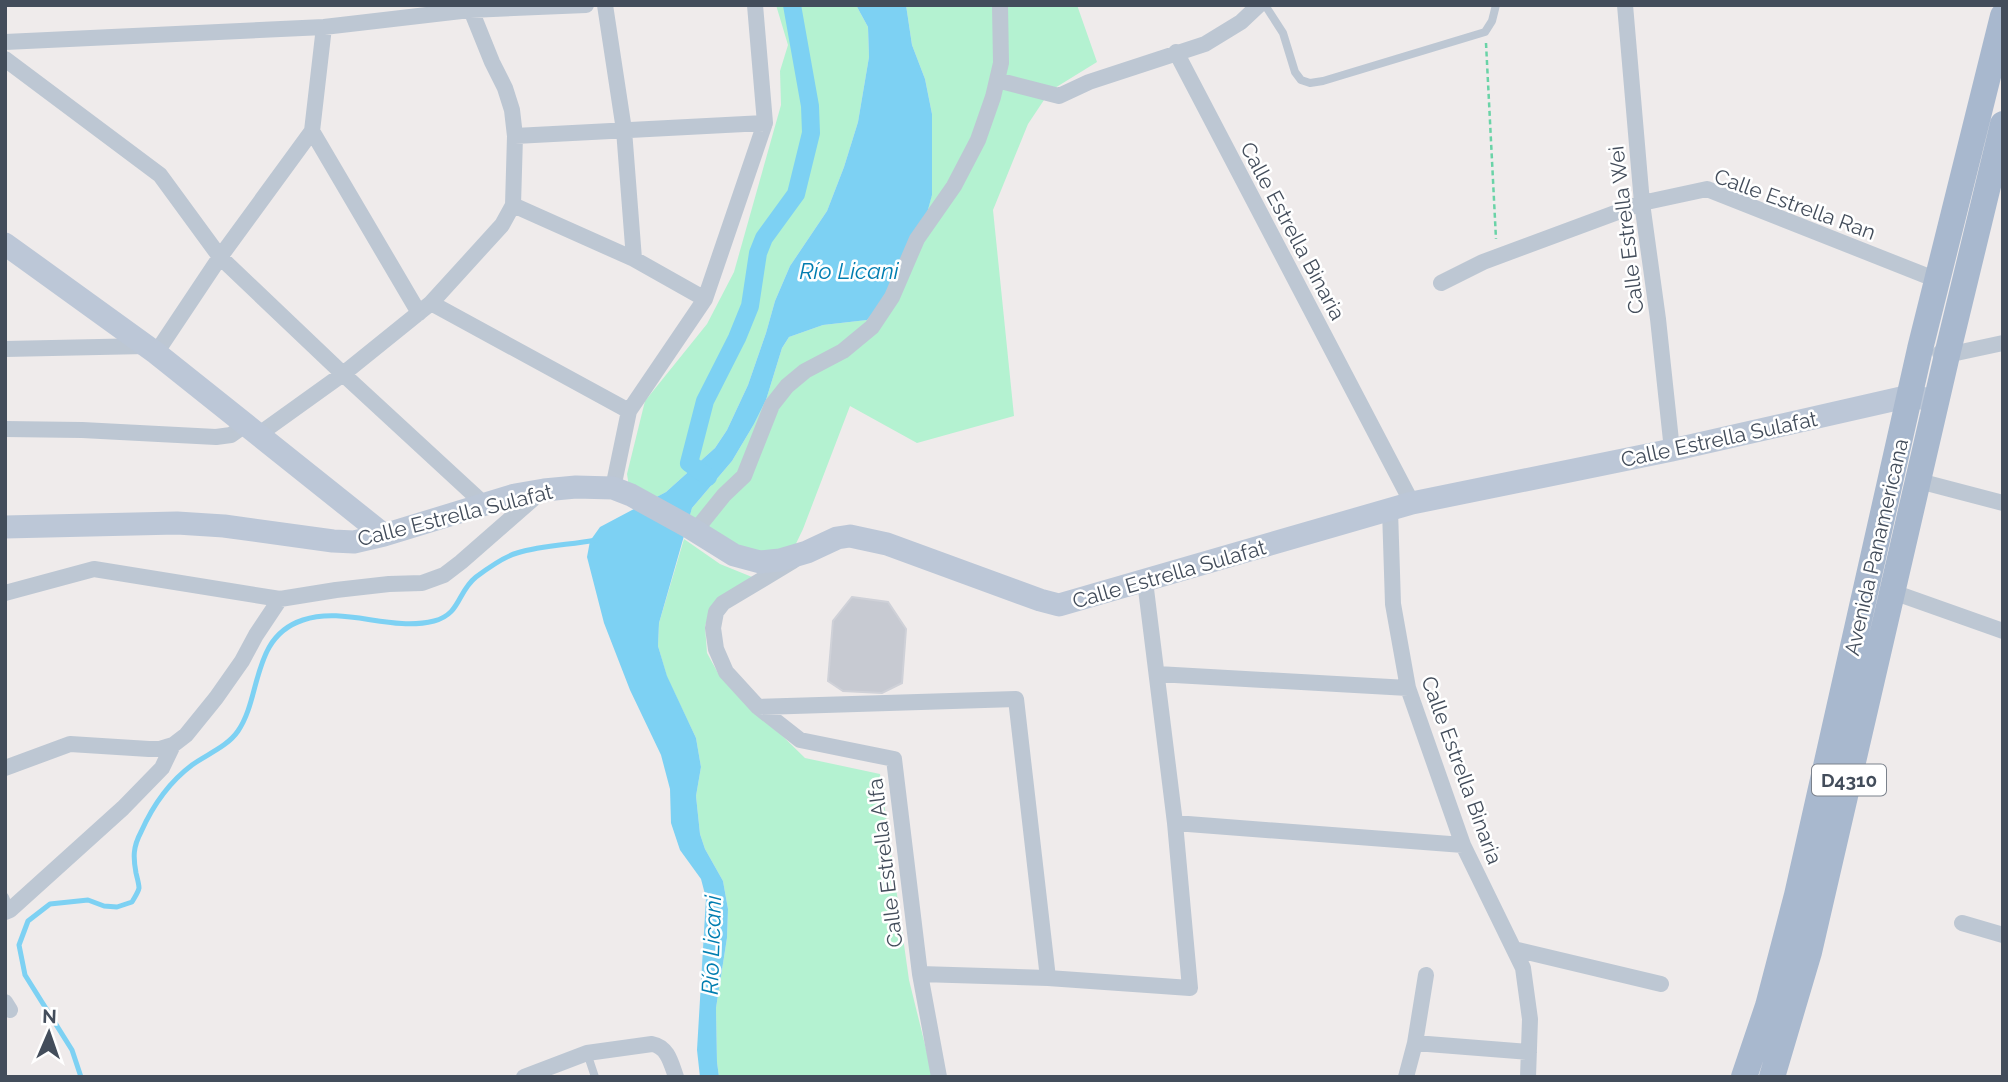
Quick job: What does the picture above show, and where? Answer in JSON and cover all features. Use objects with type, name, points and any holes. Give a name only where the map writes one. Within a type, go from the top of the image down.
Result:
[{"type":"main road","name":"Avenida Panamericana","points":[[1744,1077],[1768,1006],[1797,895],[1920,349],[2003,16]]},
{"type":"main road","name":"Avenida Panamericana","points":[[1772,1077],[1809,952],[2003,124]]},
{"type":"street","points":[[5,43],[324,27],[469,8],[586,5]]},
{"type":"street","points":[[605,5],[624,130],[634,259]]},
{"type":"street","points":[[622,492],[629,411],[705,299],[765,123],[755,5]]},
{"type":"street","points":[[692,529],[744,476],[772,405],[788,386],[805,372],[843,351],[872,327],[892,297],[917,239],[954,187],[982,129],[993,97],[1000,63],[1000,5]]},
{"type":"street","points":[[997,80],[1059,96],[1090,82],[1205,44],[1241,22],[1262,5]]},
{"type":"street","name":"Calle Estrella Wei","points":[[1625,5],[1642,203],[1672,450]]},
{"type":"street","points":[[5,429],[216,437],[252,430],[343,374],[425,308],[502,225],[513,205],[515,136],[512,110],[469,8]]},
{"type":"street","points":[[151,350],[312,131],[324,27]]},
{"type":"street","name":"Calle Estrella Binaria","points":[[1176,52],[1401,507],[1393,604],[1408,688],[1463,845],[1523,968],[1530,1019],[1528,1077]]},
{"type":"street","points":[[5,59],[160,175],[220,257],[485,505]]},
{"type":"street","points":[[515,136],[765,123]]},
{"type":"street","points":[[312,131],[425,308],[629,411]]},
{"type":"street","name":"Calle Estrella Ran","points":[[1441,284],[1497,256],[1642,203],[1707,189],[1937,280]]},
{"type":"street","points":[[513,205],[634,259],[705,299]]},
{"type":"street","points":[[5,244],[151,350],[384,535]]},
{"type":"street","points":[[1920,349],[1947,355],[2003,343]]},
{"type":"street","points":[[5,349],[151,350]]},
{"type":"street","name":"Calle Estrella Sulafat","points":[[5,527],[177,523],[354,542],[515,495],[544,489],[576,487],[622,492],[734,555],[760,562],[807,552],[837,538],[864,538],[1059,605],[1401,507],[1910,396],[1937,401]]},
{"type":"street","points":[[1919,481],[2003,503]]},
{"type":"street","points":[[5,593],[94,569],[280,599],[336,590],[422,583],[444,575],[461,562],[544,489]]},
{"type":"street","name":"Calle Estrella Alfa","points":[[807,552],[723,603],[716,612],[713,628],[716,649],[726,672],[758,707],[800,740],[894,759],[920,974],[939,1077]]},
{"type":"street","points":[[920,974],[1048,978],[1190,988],[1175,823],[1145,581]]},
{"type":"street","points":[[1893,592],[2003,631]]},
{"type":"street","points":[[5,768],[70,744],[149,749],[173,745],[186,735],[216,698],[280,599]]},
{"type":"street","points":[[1157,674],[1408,688]]},
{"type":"street","points":[[758,707],[1016,699],[1048,978]]},
{"type":"street","points":[[7,906],[123,808],[162,768],[173,745]]},
{"type":"street","points":[[1175,823],[1463,845]]},
{"type":"street","points":[[1962,923],[2003,935]]},
{"type":"street","points":[[1514,949],[1661,984]]},
{"type":"street","points":[[1406,1077],[1415,1043],[1426,975]]},
{"type":"street","points":[[1415,1043],[1529,1052]]},
{"type":"street","points":[[524,1077],[587,1053],[652,1044],[660,1045],[666,1051],[676,1077]]},
{"type":"lane","points":[[1262,5],[1283,33],[1295,72],[1301,80],[1310,83],[1485,32],[1492,21],[1496,5]]},
{"type":"lane","points":[[587,1053],[595,1077]]},
{"type":"path","points":[[1485,32],[1497,256]]},
{"type":"green space","points":[[776,5],[856,5],[868,27],[869,57],[858,122],[827,211],[790,266],[775,301],[748,385],[727,430],[715,448],[666,492],[655,498],[629,487],[627,474],[645,401],[707,324],[734,272],[781,105],[780,71],[788,45]]},
{"type":"green space","points":[[906,5],[1077,5],[1097,62],[1050,91],[1028,124],[993,210],[1014,416],[917,443],[850,406],[790,556],[743,550],[689,518],[692,508],[732,461],[754,424],[766,400],[782,348],[789,337],[823,325],[867,320],[923,228],[932,194],[932,114],[925,79],[912,45]]},
{"type":"green space","points":[[684,539],[720,564],[757,579],[712,606],[705,626],[707,653],[718,673],[805,758],[880,774],[909,980],[933,1077],[719,1077],[716,1008],[727,938],[728,909],[723,881],[705,849],[700,834],[696,796],[701,767],[696,738],[667,677],[658,646],[659,623]]},
{"type":"water","name":"Río Licani","points":[[856,5],[906,5],[912,45],[925,79],[932,114],[932,195],[923,228],[904,275],[867,320],[823,325],[789,337],[782,348],[766,400],[754,424],[732,461],[692,508],[659,623],[658,646],[667,676],[696,738],[701,767],[696,796],[700,834],[705,849],[723,881],[728,909],[727,938],[716,1008],[719,1077],[700,1077],[697,1050],[706,898],[701,879],[680,850],[671,823],[670,789],[661,755],[630,690],[604,623],[587,557],[590,541],[600,527],[666,492],[715,448],[727,430],[748,385],[775,301],[790,266],[827,211],[858,122],[869,57],[868,27]]},
{"type":"building","points":[[852,597],[888,602],[906,629],[902,683],[882,693],[843,691],[828,681],[833,621]]},
{"type":"waterway","points":[[708,477],[689,463],[705,401],[750,306],[758,253],[764,238],[796,194],[811,133],[810,106],[792,5]]},
{"type":"waterway","points":[[81,1077],[72,1050],[25,975],[19,945],[28,921],[50,904],[88,900],[117,907],[132,902],[139,888],[134,862],[135,847],[151,813],[168,787],[183,772],[223,746],[238,731],[246,717],[266,653],[274,640],[286,628],[319,616],[351,617],[401,624],[434,621],[443,618],[454,608],[476,577],[506,557],[537,548],[596,540]]}]
